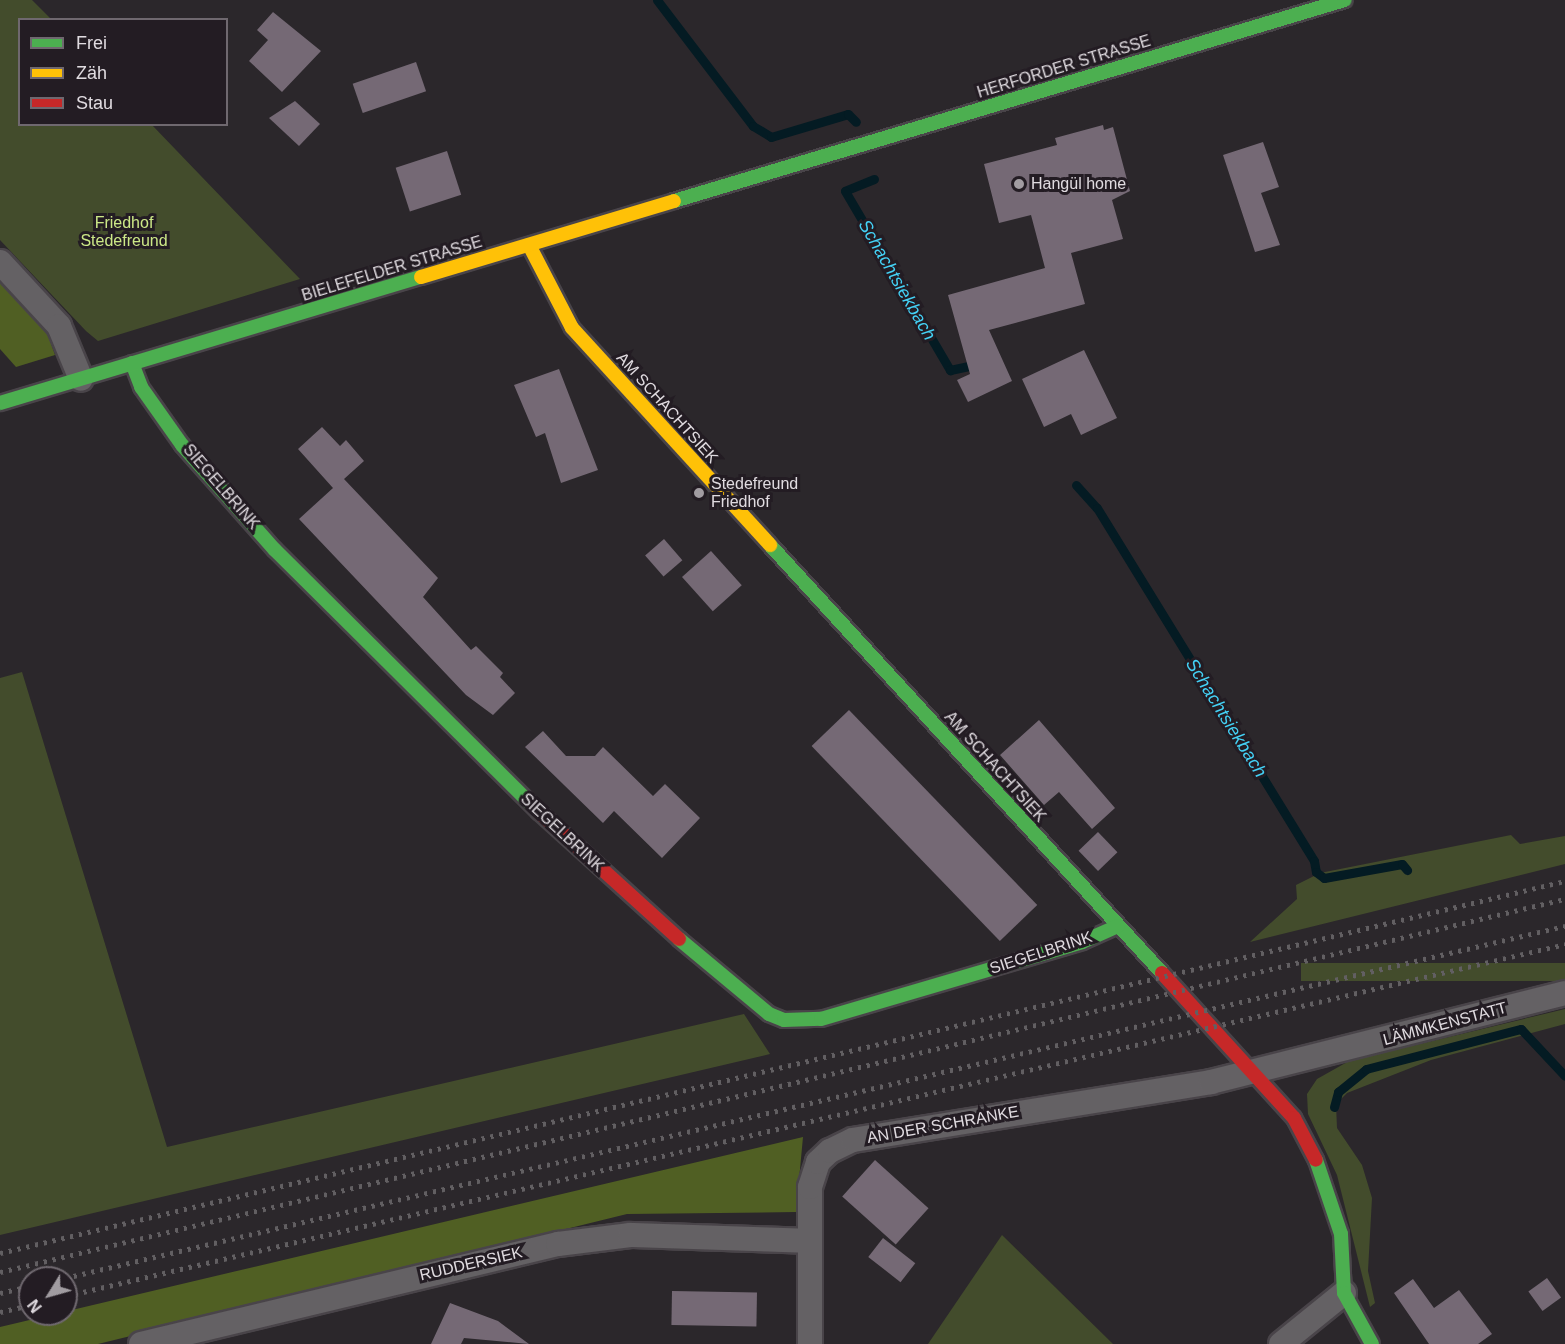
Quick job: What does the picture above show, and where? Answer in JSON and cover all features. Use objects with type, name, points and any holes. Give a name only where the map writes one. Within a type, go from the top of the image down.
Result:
[{"type":"street","name":"HERFORDER STRASSE","points":[[793,165],[1345,0]]},
{"type":"street","name":"BIELEFELDER STRASSE","points":[[0,403],[793,165]]},
{"type":"street","name":"AM SCHACHTSIEK","points":[[529,245],[572,328],[1118,926],[1255,1071],[1294,1118],[1324,1175],[1341,1234],[1344,1293],[1372,1344]]},
{"type":"street","points":[[0,262],[59,326],[81,378]]},
{"type":"street","name":"SIEGELBRINK","points":[[132,363],[141,387],[190,453],[436,714],[632,899],[769,1014],[784,1020],[821,1019],[1082,942],[1118,926]]},
{"type":"street","name":"LÄMMKENSTATT","points":[[1255,1071],[1326,1055],[1565,993]]},
{"type":"street","name":"AN DER SCHRANKE","points":[[810,1344],[810,1187],[818,1162],[853,1140],[1255,1071]]},
{"type":"street","name":"RUDDERSIEK","points":[[141,1344],[558,1244],[630,1235],[809,1240]]},
{"type":"street","points":[[1281,1344],[1344,1293]]},
{"type":"green space","name":"Friedhof Stedefreund","points":[[0,0],[32,0],[50,18],[18,18],[18,126],[153,126],[300,279],[98,341],[0,240]]},
{"type":"green space","points":[[0,277],[44,323],[55,355],[16,367],[0,349]]},
{"type":"green space","points":[[22,672],[167,1147],[744,1014],[770,1054],[0,1235],[0,678]]},
{"type":"green space","points":[[1511,835],[1520,844],[1565,836],[1565,864],[1250,942],[1297,899],[1296,885],[1320,873]]},
{"type":"green space","points":[[1301,963],[1565,963],[1565,981],[1301,981]]},
{"type":"green space","points":[[1565,1009],[1565,1024],[1431,1060],[1347,1093],[1336,1104],[1337,1128],[1362,1165],[1372,1198],[1368,1271],[1375,1303],[1370,1307],[1337,1175],[1308,1114],[1307,1094],[1317,1079],[1349,1061]]},
{"type":"green space","points":[[803,1137],[796,1212],[627,1214],[98,1344],[0,1344],[0,1327],[18,1323],[18,1326],[78,1326],[78,1309]]},
{"type":"green space","points":[[1002,1235],[1113,1344],[928,1344]]},
{"type":"building","points":[[273,12],[321,51],[282,92],[249,61],[268,40],[257,30]]},
{"type":"building","points":[[416,62],[426,91],[363,113],[353,84]]},
{"type":"building","points":[[295,101],[320,124],[299,146],[269,118]]},
{"type":"building","points":[[1103,125],[1104,130],[1113,127],[1130,191],[1112,200],[1123,239],[1071,253],[1085,304],[989,330],[1012,381],[968,402],[957,380],[970,374],[948,295],[1045,268],[1031,215],[999,223],[984,164],[1057,145],[1055,138]]},
{"type":"building","points":[[1263,142],[1279,187],[1261,193],[1280,245],[1255,252],[1223,155]]},
{"type":"building","points":[[447,151],[461,195],[410,211],[396,168]]},
{"type":"building","points":[[1084,350],[1117,418],[1081,435],[1071,414],[1044,427],[1022,379]]},
{"type":"building","points":[[559,369],[598,470],[561,483],[545,433],[536,437],[514,385]]},
{"type":"building","points":[[322,427],[340,446],[346,440],[364,461],[344,479],[438,578],[423,597],[471,650],[476,646],[503,673],[500,677],[515,693],[493,715],[466,695],[299,519],[333,488],[298,449]]},
{"type":"building","points":[[664,539],[682,560],[664,577],[645,555]]},
{"type":"building","points":[[711,551],[742,585],[713,611],[682,577]]},
{"type":"building","points":[[849,710],[1037,905],[1000,941],[812,746]]},
{"type":"building","points":[[1039,720],[1115,808],[1092,829],[1059,792],[1044,805],[1000,755]]},
{"type":"building","points":[[543,731],[566,756],[595,756],[603,747],[653,796],[665,784],[700,818],[662,858],[614,811],[603,823],[525,747]]},
{"type":"building","points":[[1098,832],[1117,852],[1098,871],[1079,851]]},
{"type":"building","points":[[875,1160],[929,1208],[896,1245],[842,1196]]},
{"type":"building","points":[[883,1238],[915,1263],[901,1282],[868,1257]]},
{"type":"building","points":[[1547,1278],[1561,1297],[1542,1311],[1528,1292]]},
{"type":"building","points":[[1413,1279],[1434,1308],[1459,1290],[1492,1334],[1478,1344],[1429,1344],[1394,1293]]},
{"type":"building","points":[[672,1291],[757,1292],[756,1326],[671,1325]]},
{"type":"building","points":[[450,1303],[498,1321],[529,1344],[464,1338],[461,1344],[431,1344]]},
{"type":"waterway","name":"Schachtsiekbach","points":[[657,0],[753,126],[771,137],[848,114],[856,122]]},
{"type":"waterway","name":"Schachtsiekbach","points":[[874,179],[845,191],[950,370],[979,364]]},
{"type":"waterway","name":"Schachtsiekbach","points":[[1076,485],[1097,508],[1314,861],[1316,872],[1324,878],[1402,864],[1407,870]]},
{"type":"waterway","name":"Schachtsiekbach","points":[[1334,1107],[1338,1092],[1366,1069],[1521,1029],[1565,1076]]},
{"type":"railway","points":[[0,1253],[1565,881]]},
{"type":"railway","points":[[0,1272],[1565,899]]},
{"type":"railway","points":[[78,1275],[1565,926]]},
{"type":"railway","points":[[78,1293],[1565,944]]},
{"type":"railway","points":[[0,1293],[18,1289]]},
{"type":"railway","points":[[0,1312],[18,1308]]},
{"type":"traffic: fast","points":[[674,201],[1345,0]]},
{"type":"traffic: fast","points":[[0,403],[421,277]]},
{"type":"traffic: fast","points":[[132,363],[141,387],[182,445],[275,550],[539,812]]},
{"type":"traffic: fast","points":[[770,545],[1162,973]]},
{"type":"traffic: fast","points":[[679,939],[769,1014],[784,1020],[821,1019],[1082,942],[1118,926]]},
{"type":"traffic: fast","points":[[1316,1160],[1341,1234],[1344,1293],[1372,1344]]},
{"type":"traffic: slow","points":[[421,277],[674,201]]},
{"type":"traffic: slow","points":[[529,245],[572,328],[770,545]]},
{"type":"traffic: jam","points":[[539,812],[679,939]]},
{"type":"traffic: jam","points":[[1162,973],[1294,1118],[1316,1160]]},
{"type":"place","name":"Hangül home","points":[[1019,184]]},
{"type":"place","name":"Stedefreund Friedhof","points":[[699,493]]}]
